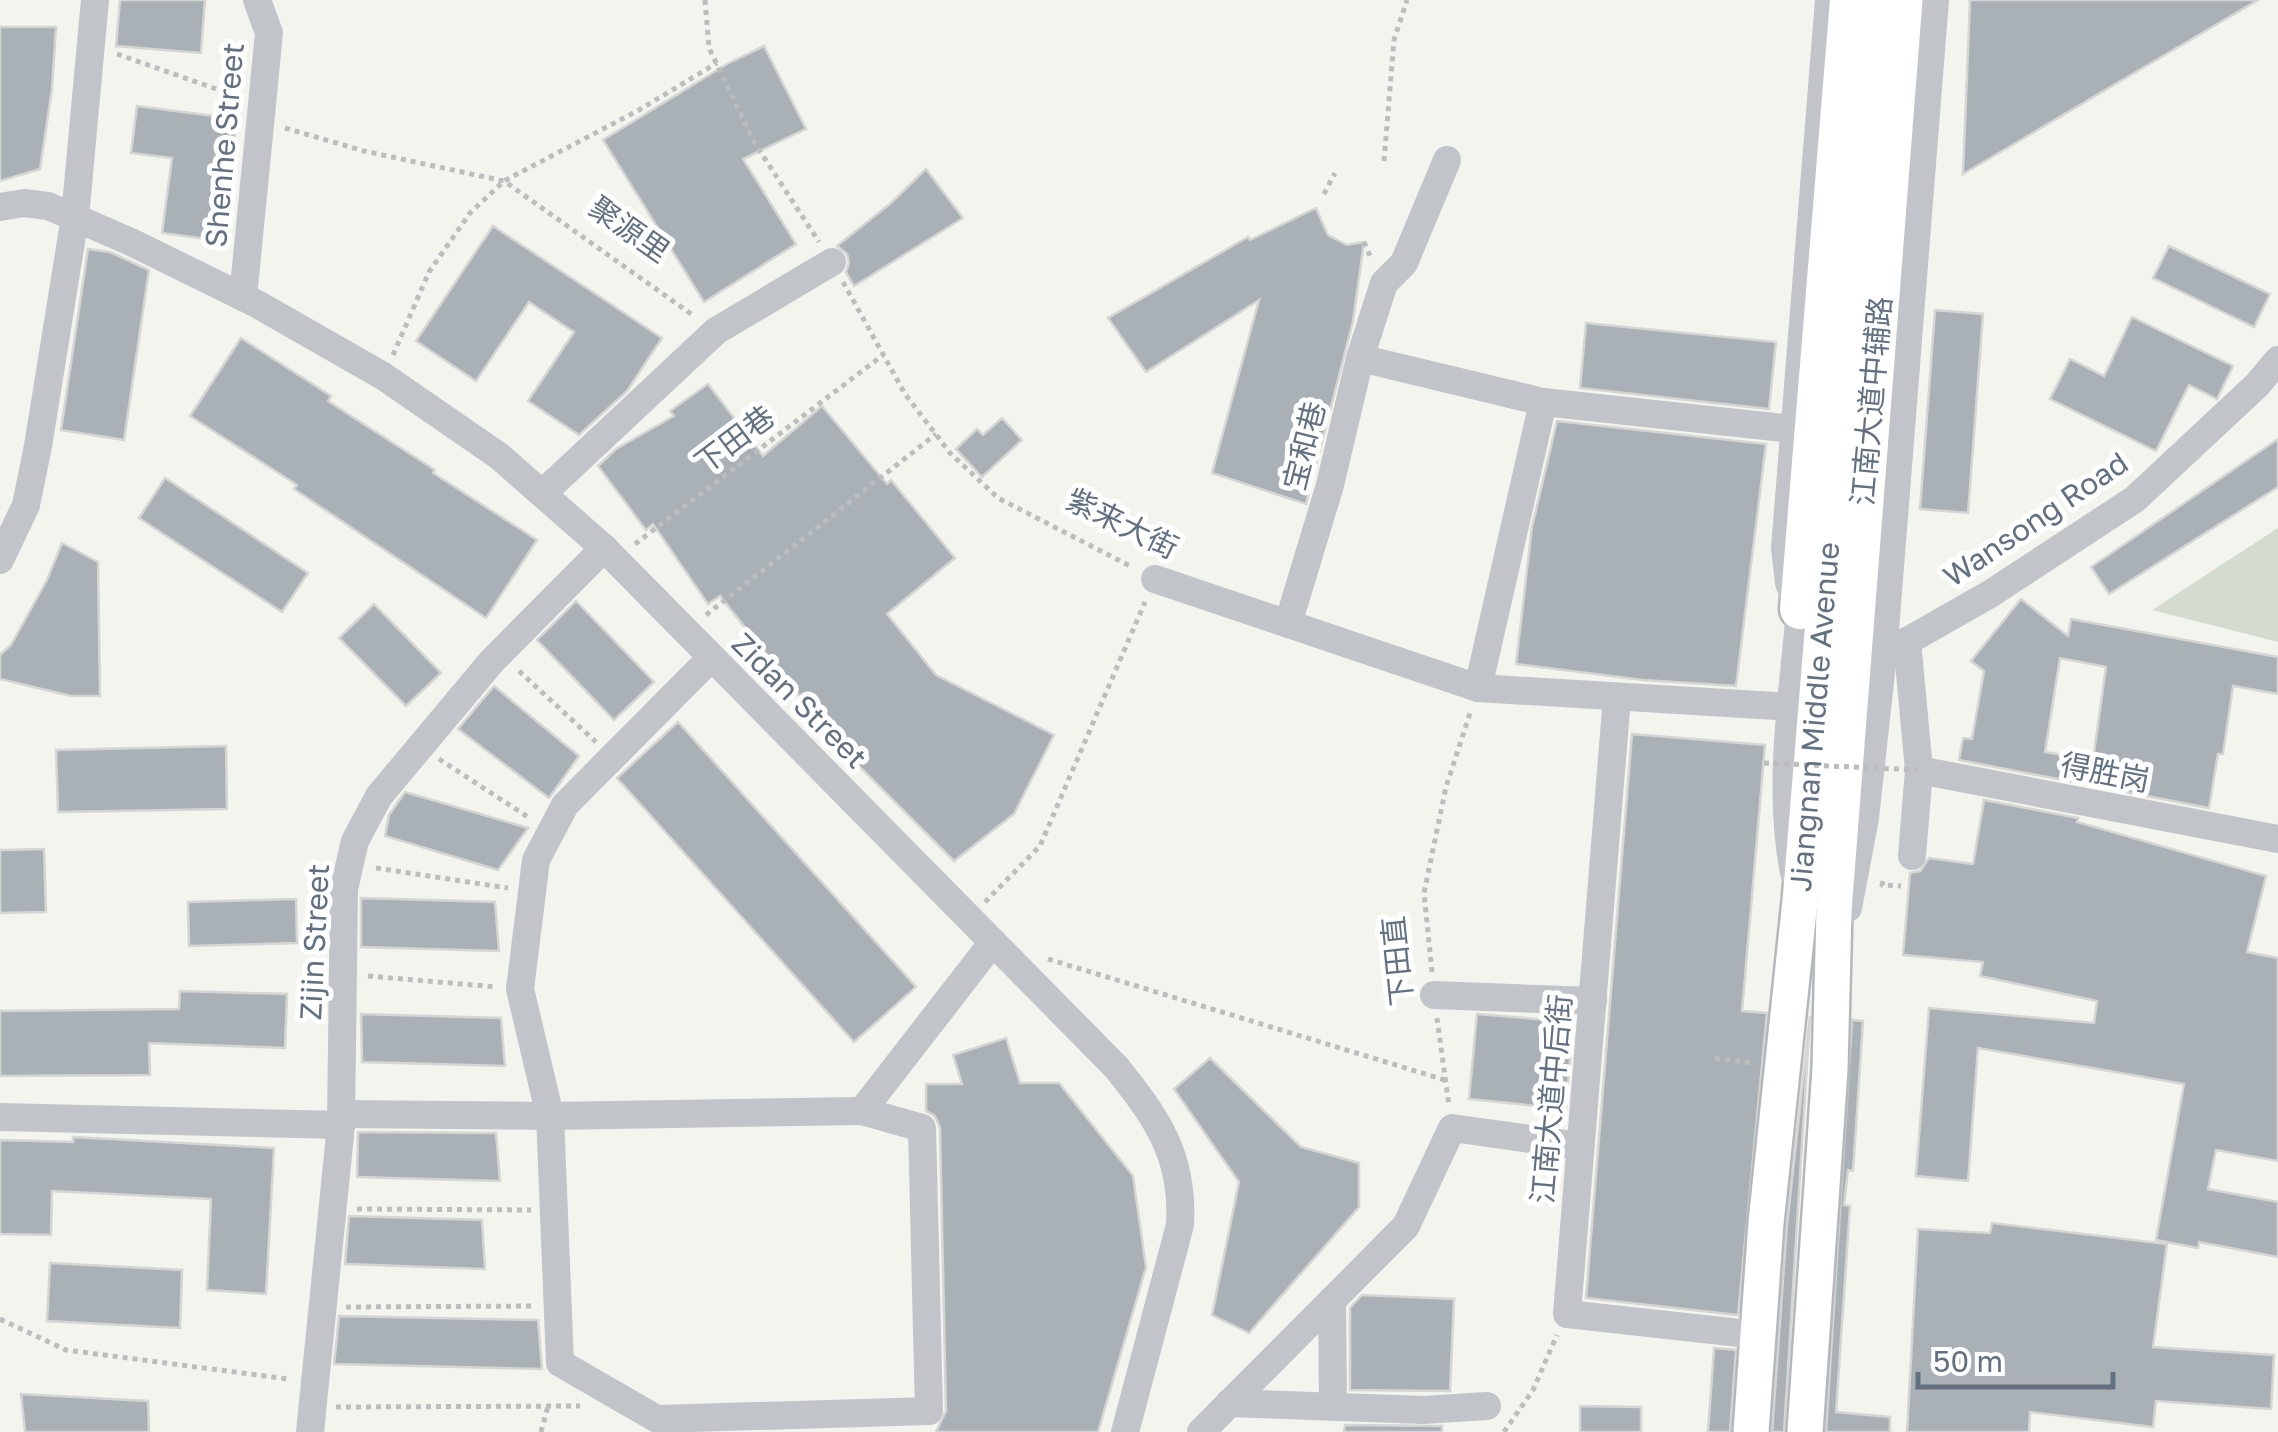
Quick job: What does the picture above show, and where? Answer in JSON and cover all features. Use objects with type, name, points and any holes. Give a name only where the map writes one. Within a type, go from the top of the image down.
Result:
[{"type":"highway","points":[[1812,610],[1824,322],[1850,0]]},
{"type":"main road","name":"Jiangnan Middle Avenue","points":[[1751,1432],[1800,901],[1812,610],[1874,0]]},
{"type":"main road","name":"Jiangnan Middle Avenue","points":[[1805,1432],[1834,984],[1834,911],[1881,649],[1914,20]]},
{"type":"street","points":[[0,560],[26,505],[75,217],[94,0]]},
{"type":"street","name":"Shenhe Street","points":[[243,297],[269,33],[257,0]]},
{"type":"street","points":[[1800,901],[1784,811],[1792,707],[1812,610],[1786,569],[1793,429],[1829,0]]},
{"type":"street","points":[[1914,20],[1935,0]]},
{"type":"street","name":"宝和巷","points":[[1288,624],[1384,283],[1404,262],[1446,160]]},
{"type":"street","name":"Zidan Street","points":[[0,207],[24,203],[48,206],[243,297],[383,376],[499,456],[609,554],[1116,1068],[1150,1110],[1180,1178],[1180,1226],[1125,1432]]},
{"type":"street","points":[[543,493],[716,331],[832,262]]},
{"type":"street","points":[[1360,358],[1543,402],[1793,429]]},
{"type":"street","name":"Wansong Road","points":[[1881,649],[1990,594],[2135,499],[2257,385],[2278,360]]},
{"type":"street","points":[[1478,688],[1543,402]]},
{"type":"street","name":"Zijin Street","points":[[312,1407],[341,1120],[344,889],[354,841],[379,796],[500,653],[609,554]]},
{"type":"street","name":"紫来大街","points":[[1155,579],[1478,688],[1792,707]]},
{"type":"street","points":[[1881,649],[1919,770],[1912,856]]},
{"type":"street","points":[[0,1117],[341,1120],[550,1116],[862,1111],[922,1128],[929,1411],[736,1424],[657,1419],[560,1363],[550,1116],[520,989],[536,860],[566,805],[712,658]]},
{"type":"street","name":"江南大道中后街","points":[[1566,1314],[1617,697]]},
{"type":"street","name":"得胜岗","points":[[1919,770],[2278,840]]},
{"type":"street","points":[[862,1111],[993,942]]},
{"type":"street","points":[[1434,995],[1593,1001]]},
{"type":"street","points":[[1200,1432],[1406,1226],[1452,1128],[1580,1146]]},
{"type":"street","points":[[1332,1300],[1332,1407]]},
{"type":"street","points":[[1566,1314],[1758,1334]]},
{"type":"street","points":[[1229,1404],[1422,1410],[1487,1406]]},
{"type":"path","name":"紫来大街","points":[[705,0],[709,48],[754,142],[832,262],[906,394],[950,454],[998,498],[1155,579]]},
{"type":"path","points":[[1384,161],[1394,40],[1407,0]]},
{"type":"path","name":"聚源里","points":[[91,45],[236,96],[261,109],[289,132],[504,181],[716,331]]},
{"type":"path","points":[[383,376],[430,272],[470,213],[504,181],[640,110],[716,63]]},
{"type":"path","points":[[1324,194],[1335,173]]},
{"type":"path","name":"下田巷","points":[[609,554],[883,355]]},
{"type":"path","points":[[685,631],[936,434]]},
{"type":"path","points":[[969,919],[1040,846],[1155,579]]},
{"type":"path","points":[[500,653],[612,758]]},
{"type":"path","name":"下田直","points":[[1452,1128],[1424,893],[1446,787],[1478,688]]},
{"type":"path","points":[[420,747],[550,831]]},
{"type":"path","points":[[1764,764],[1919,770]]},
{"type":"path","points":[[349,864],[531,892]]},
{"type":"path","points":[[1882,885],[1901,886]]},
{"type":"path","points":[[993,942],[1445,1080]]},
{"type":"path","points":[[343,974],[520,989]]},
{"type":"path","points":[[1715,1058],[1782,1067]]},
{"type":"path","points":[[332,1208],[554,1210]]},
{"type":"path","points":[[322,1308],[558,1306]]},
{"type":"path","points":[[1504,1432],[1533,1390],[1566,1314]]},
{"type":"path","points":[[0,1319],[66,1350],[312,1407],[582,1406]]},
{"type":"path","points":[[541,1432],[548,1406]]},
{"type":"shaded area","points":[[2278,528],[2278,642],[2152,610]]},
{"type":"building","points":[[120,0],[205,0],[201,53],[116,46]]},
{"type":"building","points":[[1970,0],[2258,0],[1963,174]]},
{"type":"building","points":[[0,27],[56,27],[40,169],[0,181]]},
{"type":"building","points":[[764,46],[806,129],[743,159],[796,244],[704,302],[603,140],[727,64]]},
{"type":"building","points":[[137,106],[237,119],[221,241],[162,233],[172,158],[131,153]]},
{"type":"building","points":[[926,169],[963,218],[854,286],[846,272],[847,254],[837,246]]},
{"type":"building","points":[[1316,208],[1328,235],[1347,245],[1364,242],[1353,321],[1306,504],[1212,473],[1259,300],[1146,372],[1108,318],[1248,237],[1250,240]]},
{"type":"building","points":[[493,226],[662,338],[627,391],[579,435],[528,401],[574,332],[529,302],[476,381],[416,341]]},
{"type":"building","points":[[2169,246],[2270,294],[2254,327],[2153,278]]},
{"type":"building","points":[[88,249],[110,252],[149,270],[124,440],[61,430]]},
{"type":"building","points":[[1935,310],[1983,314],[1968,513],[1920,509]]},
{"type":"building","points":[[2132,317],[2233,366],[2217,399],[2189,385],[2156,451],[2050,399],[2070,359],[2104,376]]},
{"type":"building","points":[[1586,323],[1776,342],[1769,409],[1580,388]]},
{"type":"building","points":[[241,338],[331,396],[328,401],[435,470],[433,473],[537,540],[486,618],[294,489],[297,485],[190,416]]},
{"type":"building","points":[[708,384],[763,456],[822,406],[887,484],[891,480],[955,558],[887,614],[936,675],[1054,735],[1014,814],[954,861],[840,747],[720,596],[708,604],[653,524],[646,530],[598,466],[616,449],[674,416],[670,411]]},
{"type":"building","points":[[1002,418],[1022,440],[982,477],[956,449],[977,429],[983,435]]},
{"type":"building","points":[[1557,421],[1766,444],[1736,686],[1643,680],[1516,664],[1532,527]]},
{"type":"building","points":[[2278,439],[2278,487],[2109,594],[2091,567]]},
{"type":"building","points":[[165,478],[308,573],[282,612],[139,518]]},
{"type":"building","points":[[62,543],[98,562],[100,696],[71,696],[0,679],[0,655],[11,645],[47,580]]},
{"type":"building","points":[[2021,599],[2068,636],[2071,619],[2278,657],[2278,694],[2233,686],[2223,754],[2218,754],[2209,808],[1959,760],[1963,738],[1972,739],[1984,671],[1971,661]],"holes":[[[2060,658],[2106,667],[2093,760],[2045,752]]]},
{"type":"building","points":[[576,601],[654,682],[614,720],[537,640]]},
{"type":"building","points":[[374,604],[441,673],[406,706],[339,638]]},
{"type":"building","points":[[494,686],[579,756],[549,798],[458,729]]},
{"type":"building","points":[[678,722],[916,987],[854,1042],[617,778]]},
{"type":"building","points":[[1632,734],[1765,745],[1742,1011],[1767,1013],[1738,1315],[1586,1298]]},
{"type":"building","points":[[226,746],[227,809],[58,812],[56,750]]},
{"type":"building","points":[[405,792],[528,828],[498,870],[385,836],[389,815]]},
{"type":"building","points":[[1984,800],[2078,818],[2077,822],[2266,876],[2247,952],[2278,958],[2278,1161],[2216,1150],[2208,1189],[2278,1202],[2278,1257],[2199,1242],[2198,1248],[2156,1240],[2184,1084],[1978,1048],[1968,1181],[1916,1176],[1929,1008],[2094,1023],[2097,1001],[1980,976],[1983,962],[1903,955],[1910,873],[1920,871],[1929,858],[1973,864]]},
{"type":"building","points":[[44,849],[46,912],[0,913],[0,850]]},
{"type":"building","points":[[361,898],[495,902],[499,951],[361,947]]},
{"type":"building","points":[[296,899],[297,943],[189,946],[188,902]]},
{"type":"building","points":[[180,991],[287,994],[285,1048],[149,1043],[150,1075],[0,1076],[0,1011],[179,1009]]},
{"type":"building","points":[[361,1014],[501,1018],[505,1066],[362,1062]]},
{"type":"building","points":[[1477,1014],[1573,1022],[1566,1109],[1469,1099]]},
{"type":"building","points":[[1810,1016],[1784,1432],[1772,1432],[1787,1225]]},
{"type":"building","points":[[1852,1020],[1863,1021],[1853,1171],[1848,1170],[1844,1205],[1850,1206],[1836,1412],[1890,1417],[1890,1432],[1826,1432]]},
{"type":"building","points":[[1006,1038],[1020,1083],[1059,1083],[1133,1176],[1146,1267],[1098,1432],[936,1432],[946,1411],[940,1128],[935,1116],[926,1111],[926,1084],[962,1084],[953,1055]]},
{"type":"building","points":[[1210,1058],[1301,1147],[1359,1163],[1359,1207],[1249,1333],[1212,1315],[1239,1182],[1174,1089]]},
{"type":"building","points":[[358,1132],[496,1133],[500,1181],[357,1177]]},
{"type":"building","points":[[73,1137],[274,1148],[266,1294],[207,1290],[211,1199],[52,1191],[51,1235],[0,1234],[0,1140],[73,1142]]},
{"type":"building","points":[[349,1216],[482,1220],[485,1269],[345,1264]]},
{"type":"building","points":[[1992,1223],[2167,1244],[2153,1347],[2274,1355],[2271,1409],[2156,1401],[2153,1427],[2030,1412],[2029,1432],[1907,1432],[1918,1229],[1990,1233]]},
{"type":"building","points":[[50,1263],[182,1270],[180,1328],[47,1321]]},
{"type":"building","points":[[1362,1295],[1454,1299],[1450,1391],[1350,1390],[1350,1308]]},
{"type":"building","points":[[339,1316],[538,1320],[542,1369],[334,1364]]},
{"type":"building","points":[[1714,1348],[1736,1350],[1730,1432],[1708,1432]]},
{"type":"building","points":[[21,1394],[148,1401],[149,1432],[25,1432]]},
{"type":"building","points":[[1580,1406],[1641,1407],[1641,1432],[1580,1432]]},
{"type":"building","points":[[1345,1425],[1442,1426],[1442,1432],[1344,1432]]}]
